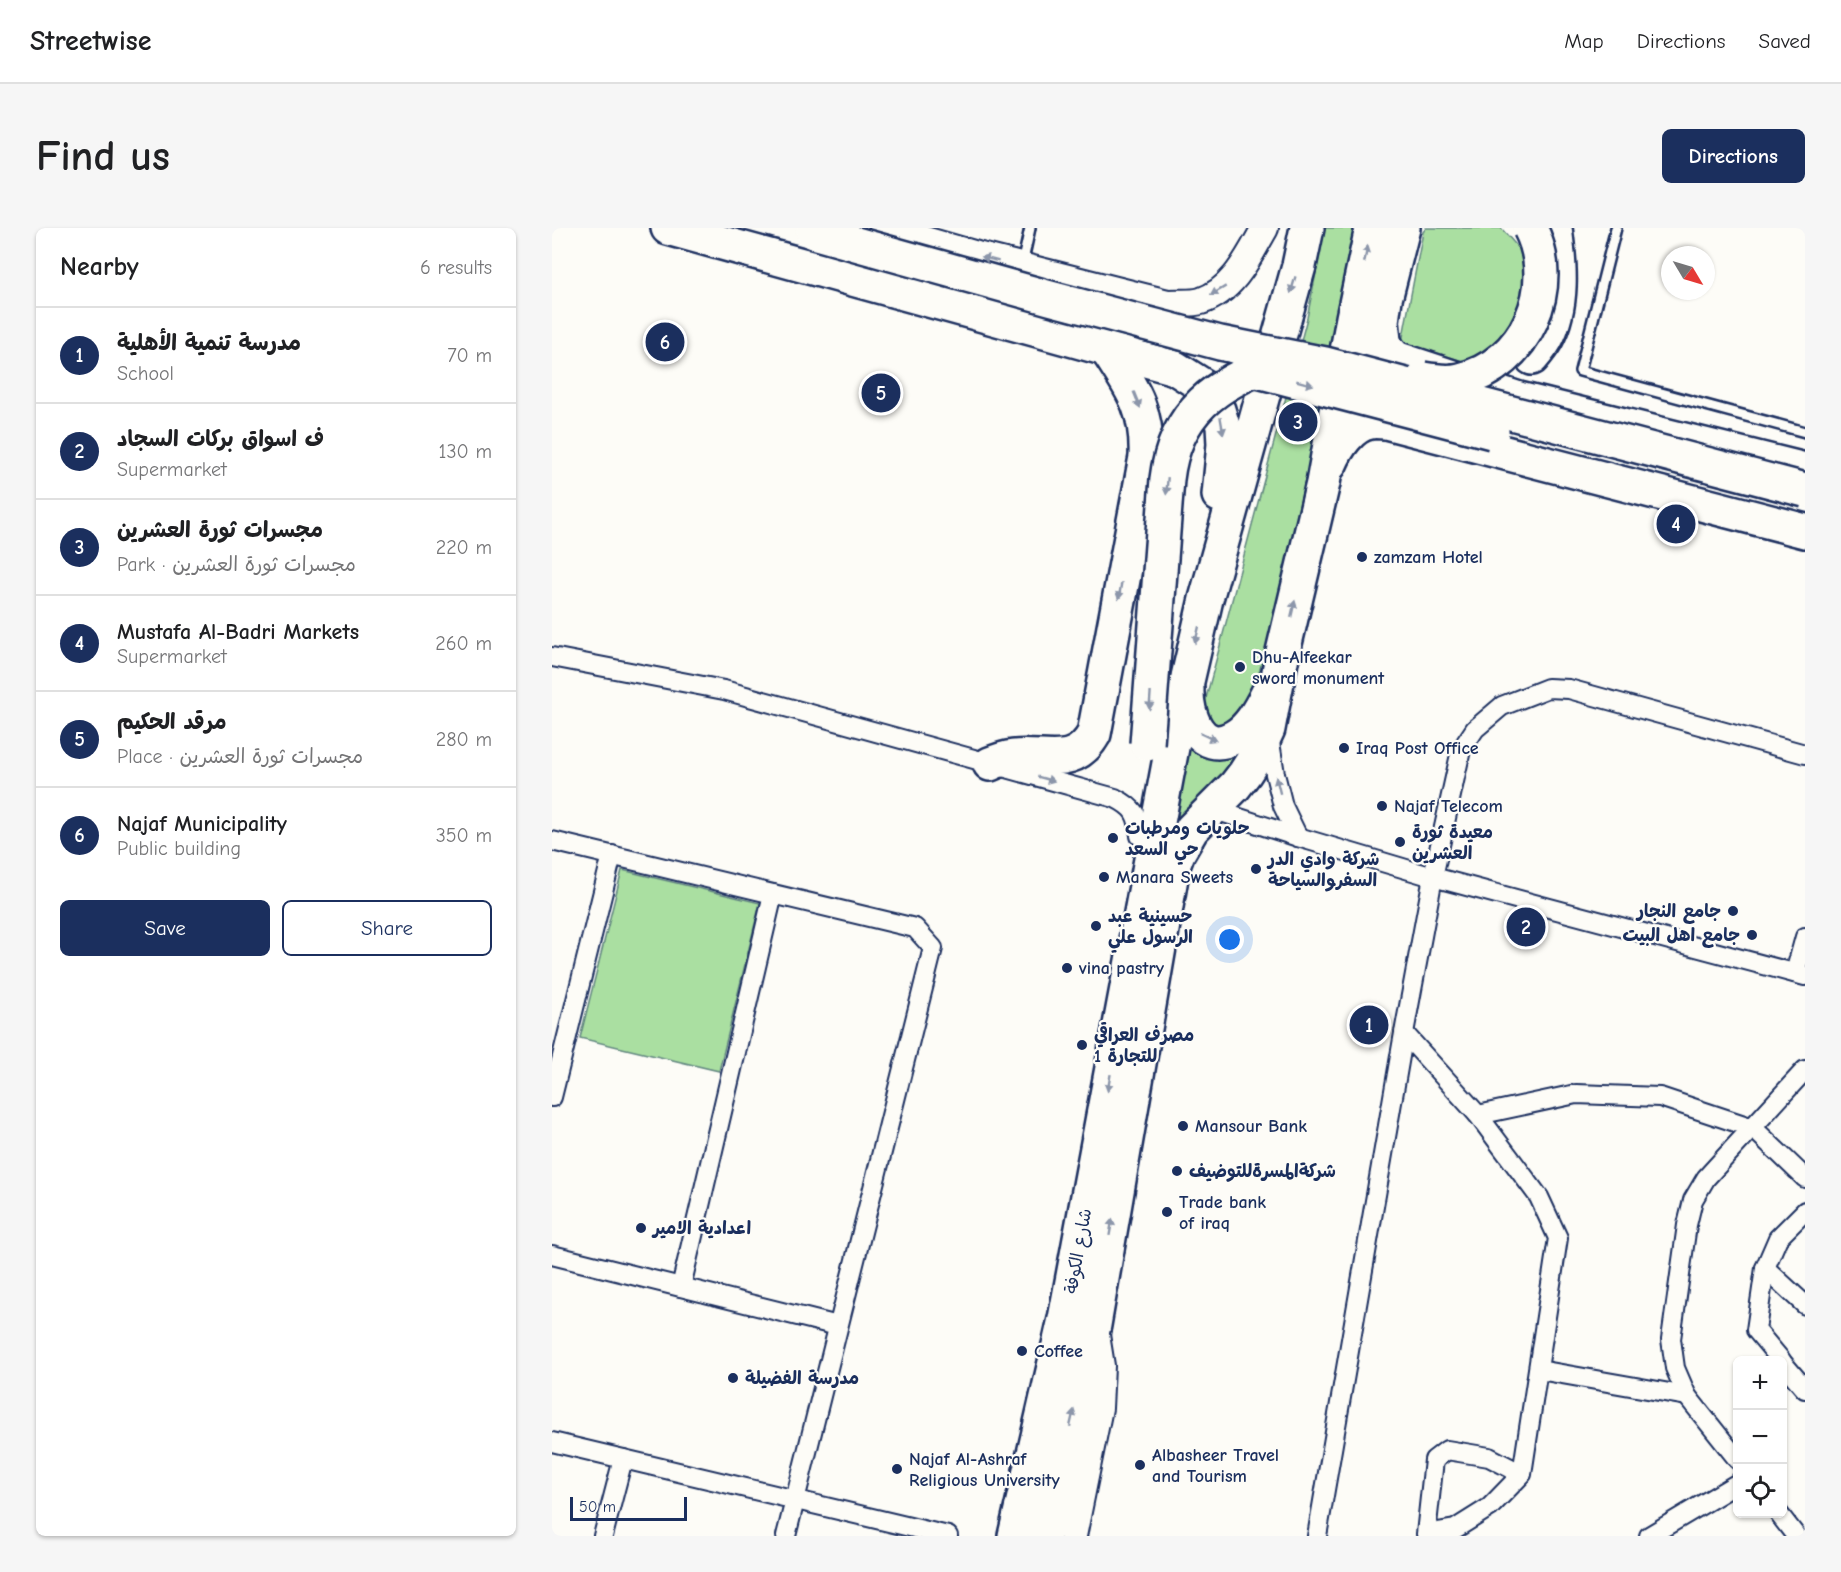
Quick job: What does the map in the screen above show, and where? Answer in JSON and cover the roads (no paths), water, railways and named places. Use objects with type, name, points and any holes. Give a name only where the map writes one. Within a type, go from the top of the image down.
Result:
[{"type":"highway","points":[[668,228],[1175,368],[1205,387],[1218,410],[1223,426],[1224,444],[1206,598]]},
{"type":"highway","points":[[731,228],[1187,352],[1805,512]]},
{"type":"highway","points":[[1140,961],[1173,742],[1190,666],[1206,598],[1296,277],[1307,228]]},
{"type":"highway","points":[[1140,961],[1178,853],[1202,818],[1235,786],[1254,759],[1268,729],[1282,656],[1323,483],[1352,322],[1372,228]]},
{"type":"highway","points":[[806,230],[1220,343],[1372,373],[1440,381],[1461,380],[1500,361],[1516,345],[1529,325],[1538,303],[1541,278],[1538,249],[1530,228]]},
{"type":"highway","points":[[1373,401],[1444,404],[1475,397],[1498,388],[1517,374],[1546,338],[1556,313],[1559,266],[1555,228]]},
{"type":"highway","points":[[1398,251],[1380,291],[1357,310],[1352,322],[1355,335],[1362,343],[1395,358],[1519,399],[1805,470]]},
{"type":"highway","points":[[1395,358],[1384,341],[1382,321],[1385,299],[1398,251]]},
{"type":"highway","points":[[990,764],[1011,757],[1062,758],[1081,751],[1094,734],[1146,457],[1146,431],[1140,407],[1134,391],[1107,350]]},
{"type":"highway","points":[[1140,961],[1140,836],[1167,479],[1178,436],[1185,423],[1211,394],[1234,380],[1281,360],[1314,362],[1805,490]]},
{"type":"highway","points":[[1535,460],[1521,451],[1515,435],[1516,427],[1524,412],[1540,405],[1548,405]]},
{"type":"highway","points":[[1323,483],[1337,449],[1347,436],[1369,422],[1386,422],[1805,531]]},
{"type":"highway","points":[[1190,666],[1186,702],[1189,716],[1201,735],[1218,741],[1227,740],[1242,731],[1254,718],[1273,684],[1282,656]]},
{"type":"highway","name":"شارع الكوفة","points":[[1044,1536],[1140,961]]},
{"type":"highway","name":"شارع الكوفة","points":[[1016,1536],[1080,1322]]},
{"type":"main road","points":[[883,228],[1021,267],[1168,303],[1200,301],[1225,287],[1244,265],[1265,228]]},
{"type":"main road","points":[[1004,1536],[1040,1367],[1052,1341],[1080,1322],[1101,1366],[1099,1408],[1072,1536]]},
{"type":"street","points":[[552,657],[724,690],[1115,798],[1133,810],[1138,821],[1140,836]]},
{"type":"street","points":[[1317,1536],[1404,1033],[1433,877],[1461,750],[1475,729],[1502,706],[1548,688],[1569,689],[1805,754]]},
{"type":"street","points":[[1268,729],[1283,806],[1298,837]]},
{"type":"street","points":[[1212,809],[1433,877],[1800,974],[1805,938]]},
{"type":"street","points":[[552,841],[915,928],[933,948],[786,1536]]},
{"type":"street","points":[[552,1097],[612,855]]},
{"type":"street","points":[[681,1287],[773,894]]},
{"type":"street","points":[[1404,1033],[1478,1115],[1539,1197],[1558,1238],[1522,1474],[1490,1508],[1455,1528],[1426,1534],[1434,1460],[1447,1450],[1489,1457],[1522,1474]]},
{"type":"street","points":[[1733,1455],[1687,1396],[1675,1368],[1671,1339],[1689,1213],[1706,1178],[1805,1070]]},
{"type":"street","points":[[1478,1115],[1576,1094],[1660,1097],[1753,1128],[1805,1178]]},
{"type":"street","points":[[1778,1356],[1755,1330],[1766,1268],[1778,1238],[1805,1211]]},
{"type":"street","points":[[552,1255],[838,1326]]},
{"type":"street","points":[[1766,1268],[1805,1305]]},
{"type":"street","points":[[1787,1367],[1805,1389]]},
{"type":"street","points":[[1539,1370],[1687,1396]]},
{"type":"street","points":[[552,1442],[948,1536]]},
{"type":"street","points":[[603,1536],[623,1459]]},
{"type":"street","points":[[1649,1536],[1733,1485]]},
{"type":"street","points":[[1782,1518],[1796,1536]]},
{"type":"lane","points":[[1021,267],[1030,228]]},
{"type":"lane","points":[[1616,228],[1580,371],[1805,432]]},
{"type":"place","name":"Najaf Municipality","points":[[665,342]]},
{"type":"place","name":"مرقد الحكيم","points":[[881,393]]},
{"type":"place","name":"مجسرات ثورة العشرين","points":[[1298,422]]},
{"type":"place","name":"Mustafa Al-Badri Markets","points":[[1676,524]]},
{"type":"place","name":"zamzam Hotel","points":[[1362,557]]},
{"type":"place","name":"Dhu-Alfeekar sword monument","points":[[1240,667]]},
{"type":"place","name":"Iraq Post Office","points":[[1344,748]]},
{"type":"place","name":"Najaf Telecom","points":[[1382,806]]},
{"type":"place","name":"حلويات ومرطبات حي السعد","points":[[1113,838]]},
{"type":"place","name":"معيدة ثورة العشرين","points":[[1400,842]]},
{"type":"place","name":"شركة وادي الدر السفروالسياحة","points":[[1256,869]]},
{"type":"place","name":"Manara Sweets","points":[[1104,877]]},
{"type":"place","name":"جامع النجار","points":[[1733,911]]},
{"type":"place","name":"حسينية عبد الرسول علي","points":[[1096,926]]},
{"type":"place","name":"ف اسواق بركات السجاد","points":[[1526,927]]},
{"type":"place","name":"جامع اهل البيت","points":[[1752,935]]},
{"type":"place","name":"vina pastry","points":[[1067,968]]},
{"type":"place","name":"مدرسة تنمية الأهلية","points":[[1369,1025]]},
{"type":"place","name":"مصرف العراقي للتجارة 1","points":[[1082,1045]]},
{"type":"place","name":"Mansour Bank","points":[[1183,1126]]},
{"type":"place","name":"شركةالمسرةللتوضيف","points":[[1177,1171]]},
{"type":"place","name":"Trade bank of iraq","points":[[1167,1212]]},
{"type":"place","name":"اعدادية الامير","points":[[641,1228]]},
{"type":"place","name":"Coffee","points":[[1022,1351]]},
{"type":"place","name":"مدرسة الفضيلة","points":[[733,1378]]},
{"type":"place","name":"Albasheer Travel and Tourism","points":[[1140,1465]]},
{"type":"place","name":"Najaf Al-Ashraf Religious University","points":[[897,1469]]}]
